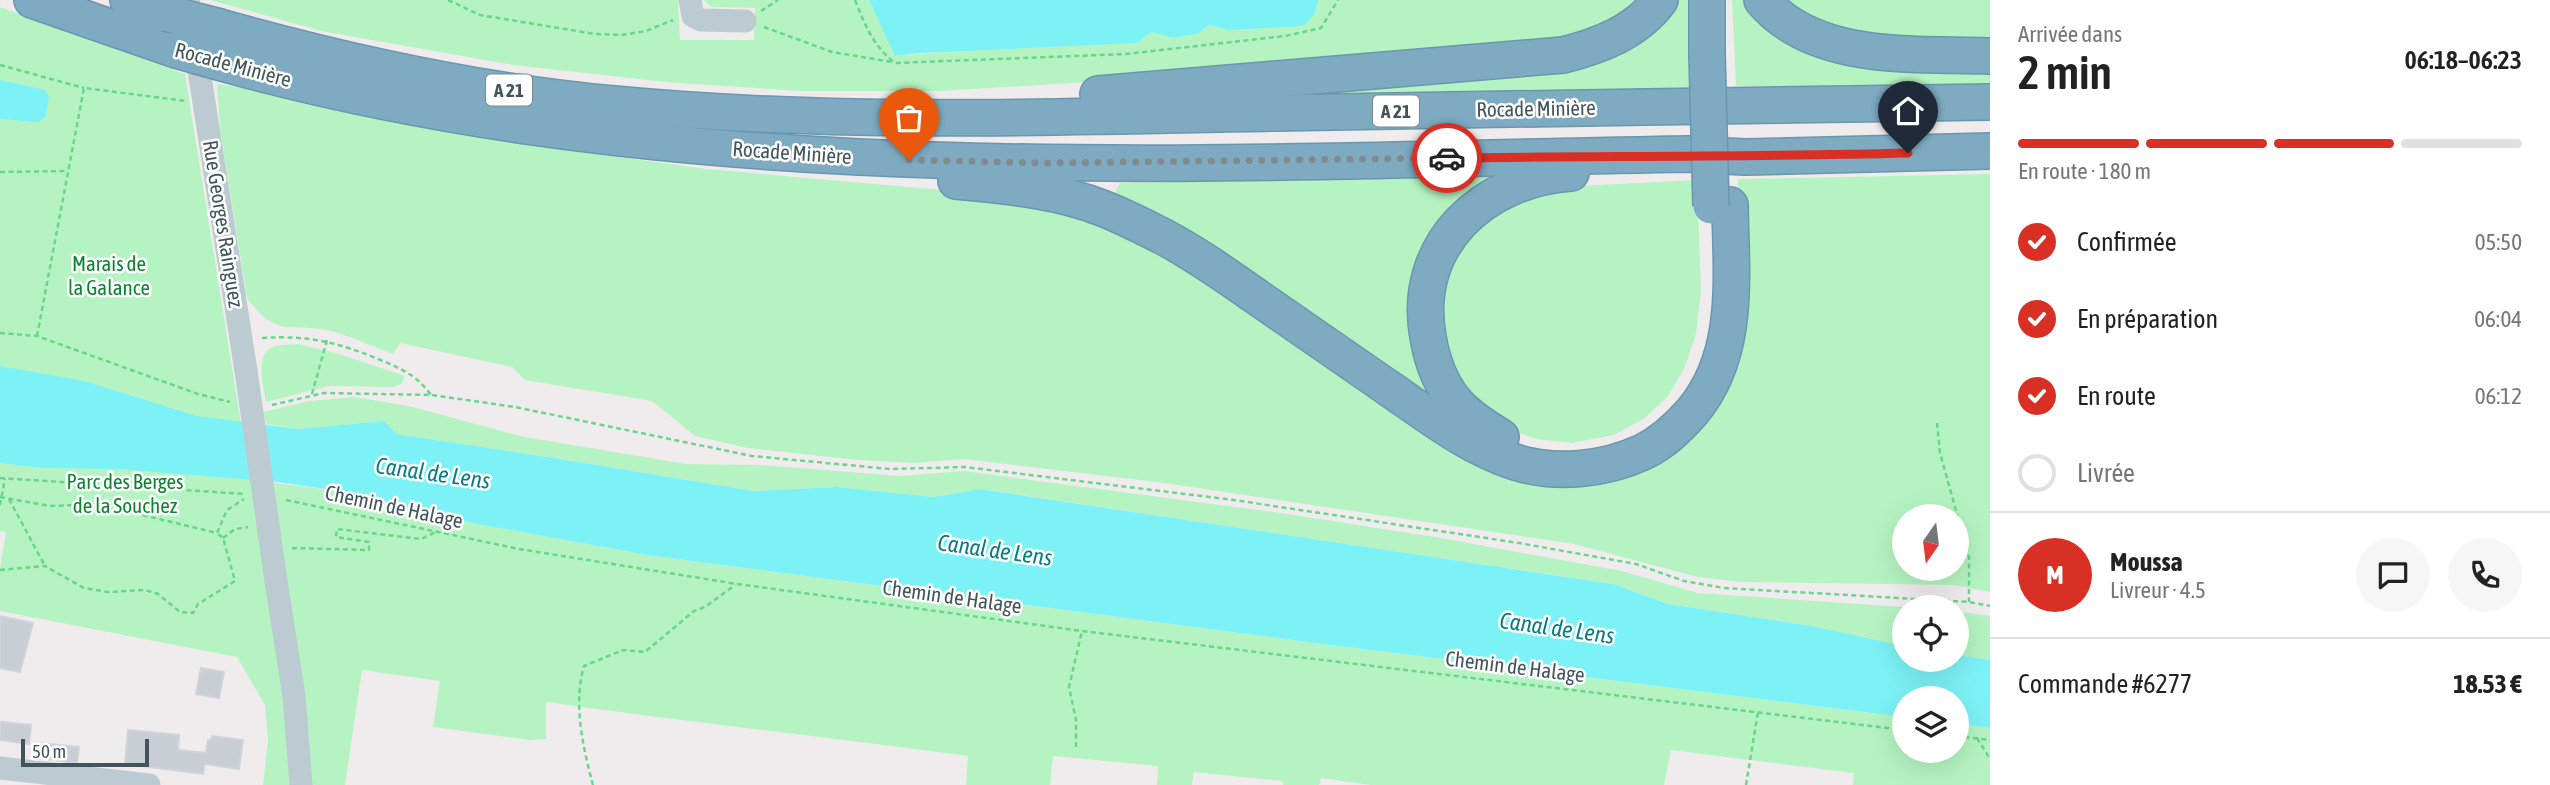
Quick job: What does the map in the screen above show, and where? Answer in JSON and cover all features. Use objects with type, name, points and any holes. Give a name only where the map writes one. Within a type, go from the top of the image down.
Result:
[{"type":"highway","name":"Rocade Minière","points":[[32,0],[176,50],[289,82],[456,114],[599,134],[797,154],[1048,163],[1688,154],[1745,157],[1990,151]]},
{"type":"highway","name":"Rocade Minière","points":[[128,0],[177,6],[220,27],[387,68],[490,87],[608,104],[803,117],[1070,117],[1990,102]]},
{"type":"highway","points":[[803,117],[880,106],[1118,93],[1563,55],[1594,47],[1622,33],[1650,14],[1660,0]]},
{"type":"highway","points":[[1707,0],[1717,53]]},
{"type":"highway","points":[[1723,0],[1717,53],[1720,205],[1709,330],[1700,364],[1683,396],[1659,422],[1633,440],[1583,454],[1531,449],[1505,440],[1458,405],[1441,380],[1430,352],[1426,301],[1435,263],[1446,241],[1458,223],[1475,207],[1505,190],[1546,176],[1687,168],[1745,157]]},
{"type":"highway","points":[[1762,0],[1784,20],[1836,44],[1910,53],[1990,56]]},
{"type":"highway","points":[[797,154],[827,169],[1005,187],[1060,196],[1102,208],[1190,252],[1468,441],[1517,463],[1553,468],[1601,467],[1657,445],[1677,429],[1708,389],[1727,342],[1731,282],[1720,205]]},
{"type":"street","name":"Rue Georges Rainguez","points":[[177,6],[203,101],[294,696],[302,785]]},
{"type":"street","points":[[692,8],[701,20],[745,21]]},
{"type":"street","points":[[0,768],[149,785]]},
{"type":"path","points":[[448,0],[480,15],[595,34],[622,35],[646,31],[692,8]]},
{"type":"path","points":[[745,21],[778,0]]},
{"type":"path","points":[[855,0],[870,36],[880,51],[895,63]]},
{"type":"path","points":[[745,21],[832,52],[895,63],[1126,54],[1285,36],[1321,28],[1338,0]]},
{"type":"path","points":[[0,65],[84,88],[184,102],[203,101]]},
{"type":"path","points":[[37,336],[84,88]]},
{"type":"path","points":[[0,172],[68,172]]},
{"type":"path","points":[[0,333],[37,336],[198,394],[239,404]]},
{"type":"path","points":[[241,339],[291,336],[327,340],[409,371],[423,383],[432,396]]},
{"type":"path","points":[[311,396],[327,340]]},
{"type":"path","points":[[264,405],[276,405],[324,393],[432,396],[515,407],[752,456],[890,469],[965,467],[1234,500],[1520,543],[1636,565],[1684,581],[1724,588],[1892,598]]},
{"type":"path","points":[[1937,423],[1940,453],[1969,557],[1969,595]]},
{"type":"path","points":[[0,505],[2,478],[250,495],[227,510],[217,533]]},
{"type":"path","points":[[1,497],[50,506],[76,505],[125,511],[217,533],[223,538],[235,581],[198,604],[192,613],[180,612],[158,594],[145,590],[108,592],[84,588],[45,566],[9,499]]},
{"type":"path","name":"Chemin de Halage","points":[[277,499],[519,549],[737,584],[1082,631],[1892,729]]},
{"type":"path","points":[[223,538],[235,529],[248,526],[270,538],[369,550],[369,542],[336,537],[337,528],[421,539],[436,532]]},
{"type":"path","points":[[0,570],[45,566]]},
{"type":"path","points":[[593,785],[583,738],[579,696],[584,666],[622,650],[645,652],[694,611],[705,607],[737,584]]},
{"type":"path","points":[[1969,602],[1990,606]]},
{"type":"path","points":[[1076,747],[1076,720],[1069,687],[1082,631]]},
{"type":"path","points":[[1746,785],[1758,712]]},
{"type":"path","points":[[1969,737],[1990,740]]},
{"type":"path","points":[[1977,738],[1990,758]]},
{"type":"green space","points":[[210,0],[678,0],[680,40],[754,40],[755,8],[712,7],[703,0],[869,0],[896,56],[1151,32],[1173,38],[1197,34],[1210,25],[1228,30],[1315,14],[1318,0],[1645,0],[1593,35],[1072,83],[940,91],[800,91],[665,82],[513,65],[321,31]]},
{"type":"green space","points":[[1675,0],[1696,0],[1696,92],[1205,99],[1559,63]]},
{"type":"green space","points":[[1732,0],[1752,0],[1766,17],[1990,63],[1990,83],[1833,87],[1736,86]]},
{"type":"green space","points":[[1782,0],[1990,0],[1990,44],[1909,39],[1856,32],[1805,14]]},
{"type":"green space","name":"Parc des Berges de la Souchez","points":[[0,7],[185,74],[250,480],[340,491],[472,523],[647,555],[1892,715],[1892,763],[1969,763],[1969,725],[1990,728],[1990,785],[1853,785],[1854,773],[1671,750],[1664,785],[1371,785],[1321,778],[1319,785],[1283,785],[1283,781],[1194,772],[1192,785],[1157,785],[1158,766],[1053,756],[1050,785],[966,785],[968,756],[546,702],[546,739],[530,740],[433,727],[440,681],[362,670],[345,785],[263,785],[268,740],[265,705],[237,657],[0,611],[0,568],[6,532],[0,531]]},
{"type":"green space","points":[[217,84],[277,93],[412,123],[552,148],[707,169],[977,193],[1060,209],[1154,244],[1485,462],[1667,450],[1738,295],[1738,179],[1990,174],[1990,592],[1954,585],[1742,582],[1698,577],[1574,544],[1164,483],[965,459],[914,463],[748,448],[695,436],[652,401],[525,380],[512,367],[400,343],[393,354],[335,332],[278,325],[258,312],[247,298],[220,128]]},
{"type":"green space","points":[[1504,176],[1432,250],[1444,419],[1109,204],[1120,183]]},
{"type":"green space","points":[[1697,180],[1701,290],[1696,334],[1684,369],[1668,396],[1645,418],[1614,435],[1571,443],[1536,439],[1504,427],[1472,403],[1450,368],[1439,329],[1449,260],[1491,211],[1557,187]]},
{"type":"green space","points":[[298,344],[336,353],[405,376],[402,383],[394,387],[329,386],[266,402],[262,380],[264,356],[275,346]]},
{"type":"green space","points":[[354,397],[409,406],[524,437],[686,464],[761,465],[900,476],[964,471],[1281,513],[1441,538],[1622,571],[1698,593],[1892,606],[1892,643],[1812,626],[1668,604],[1613,584],[981,489],[934,497],[837,487],[754,491],[395,434],[384,421],[298,429],[266,424],[263,412],[309,401]]},
{"type":"green space","points":[[1969,613],[1990,616],[1990,660],[1969,657]]},
{"type":"water","points":[[869,0],[1318,0],[1315,14],[1303,26],[1228,30],[1210,25],[1197,34],[1173,38],[1151,32],[1137,43],[895,56]]},
{"type":"water","points":[[0,80],[45,90],[49,97],[46,116],[39,122],[0,119]]},
{"type":"water","name":"Canal de Lens","points":[[0,366],[84,381],[197,416],[298,429],[384,421],[396,434],[754,491],[837,487],[934,497],[980,489],[1613,584],[1668,604],[1812,626],[1892,643],[1892,672],[1969,672],[1969,657],[1990,660],[1990,728],[1969,725],[1969,686],[1892,686],[1892,715],[647,555],[472,523],[340,491],[277,482],[119,469],[43,468],[0,463]]},
{"type":"building","points":[[0,616],[33,623],[20,672],[0,668]]},
{"type":"building","points":[[201,668],[224,672],[219,698],[196,694]]},
{"type":"building","points":[[1,722],[31,725],[29,744],[0,740]]},
{"type":"building","points":[[128,730],[179,735],[178,750],[206,753],[208,740],[211,741],[212,736],[243,740],[239,769],[205,764],[205,761],[203,774],[125,764]]},
{"type":"building","points":[[38,743],[79,747],[77,763],[36,758]]},
{"type":"way so far","points":[[909,160],[1048,163],[1447,158]]},
{"type":"route","points":[[1447,158],[1688,154],[1745,157],[1908,153]]},
{"type":"park label","name":"Marais de la Galance","points":[[109,276]]}]
